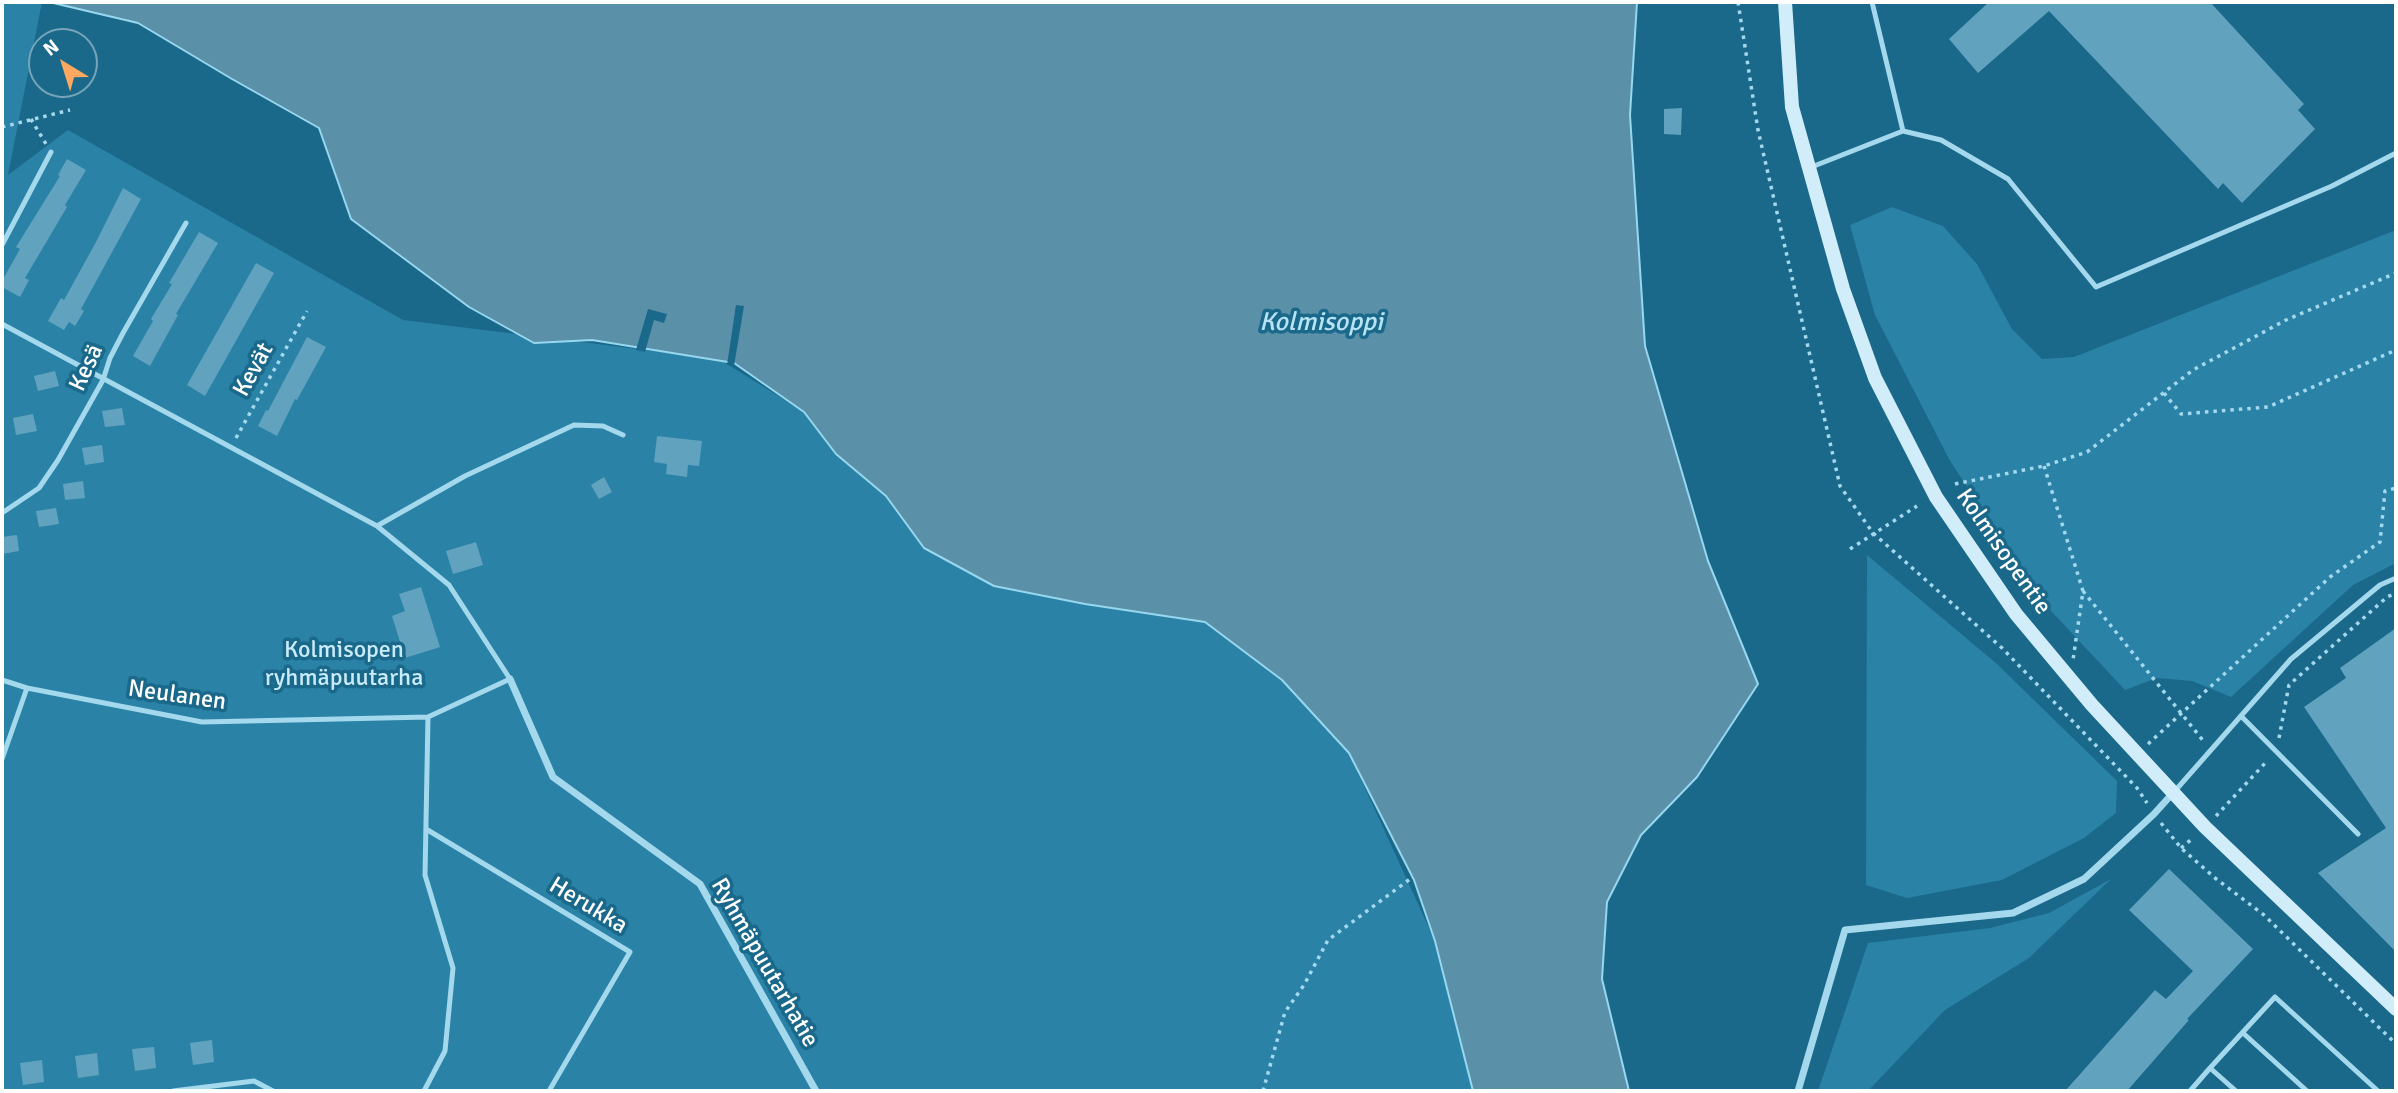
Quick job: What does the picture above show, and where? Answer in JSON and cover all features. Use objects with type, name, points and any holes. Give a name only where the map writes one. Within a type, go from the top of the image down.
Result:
[{"type":"main road","name":"Kolmisopentie","points":[[1785,2],[1792,107],[1843,289],[1881,390],[1936,497],[2016,614],[2172,794],[2396,1009]]},
{"type":"street","name":"Ryhmäpuutarhatie","points":[[510,679],[553,777],[700,884],[816,1091]]},
{"type":"street","points":[[1798,1091],[1845,930],[2013,913],[2084,878],[2172,794]]},
{"type":"lane","points":[[1872,2],[1903,131]]},
{"type":"lane","points":[[1809,168],[1903,131],[1941,140],[2008,179],[2096,287],[2332,186],[2396,153]]},
{"type":"lane","points":[[2,245],[51,152]]},
{"type":"lane","name":"Kesä","points":[[2,513],[39,488],[58,460],[103,380],[110,358],[123,333],[186,223]]},
{"type":"lane","points":[[2,324],[377,526],[449,585],[510,679]]},
{"type":"lane","points":[[377,526],[465,476],[574,425],[603,426],[624,435]]},
{"type":"lane","points":[[2172,794],[2291,659],[2380,585],[2396,578]]},
{"type":"lane","name":"Neulanen","points":[[2,680],[27,688],[202,722],[428,717],[510,679]]},
{"type":"lane","points":[[2,759],[27,688]]},
{"type":"lane","points":[[2241,716],[2358,834]]},
{"type":"lane","points":[[424,1091],[445,1051],[453,968],[425,875],[428,717]]},
{"type":"lane","name":"Herukka","points":[[426,829],[630,952],[550,1091]]},
{"type":"lane","points":[[2190,1091],[2275,998],[2378,1091]]},
{"type":"lane","points":[[2243,1033],[2307,1091]]},
{"type":"lane","points":[[2210,1068],[2236,1091]]},
{"type":"lane","points":[[173,1091],[254,1081],[273,1091]]},
{"type":"path","points":[[1738,2],[1758,130],[1840,486],[1872,533],[2002,648],[2137,788],[2181,848],[2264,915],[2396,1044]]},
{"type":"path","points":[[2,127],[70,110]]},
{"type":"path","points":[[31,119],[51,152]]},
{"type":"path","points":[[1955,484],[2044,466],[2087,452],[2193,370],[2287,320],[2396,273]]},
{"type":"path","name":"Kevät","points":[[232,446],[307,311]]},
{"type":"path","points":[[2164,393],[2181,414],[2268,407],[2396,350]]},
{"type":"path","points":[[2044,466],[2083,591],[2211,750]]},
{"type":"path","points":[[2137,755],[2330,577],[2380,542],[2385,491],[2396,488]]},
{"type":"path","points":[[1850,549],[1917,506]]},
{"type":"path","points":[[2070,679],[2083,591]]},
{"type":"path","points":[[2181,848],[2205,827],[2276,750],[2289,685],[2387,597],[2396,593]]},
{"type":"path","points":[[1263,1091],[1285,1012],[1304,985],[1328,940],[1410,879]]},
{"type":"green space","name":"Kolmisopen ryhmäpuutarha","points":[[2,2],[42,2],[37,28],[28,28],[28,73],[8,175],[68,130],[403,320],[719,359],[804,412],[836,454],[886,496],[924,548],[994,586],[1205,622],[1282,680],[1349,753],[1435,941],[1473,1091],[2,1091]]},
{"type":"green space","points":[[1892,207],[1943,226],[1977,264],[2012,329],[2042,359],[2074,357],[2396,230],[2396,563],[2353,585],[2231,697],[2192,681],[2157,678],[2125,690],[2038,597],[1949,459],[1875,315],[1850,225]]},
{"type":"green space","points":[[1867,555],[1996,663],[2117,781],[2116,813],[2084,838],[2002,880],[1907,898],[1866,885]]},
{"type":"green space","points":[[2111,879],[2029,958],[1945,1010],[1868,1091],[1818,1091],[1868,943],[1990,928],[2049,913]]},
{"type":"water","name":"Kolmisoppi","points":[[49,2],[1637,2],[1630,115],[1645,346],[1708,561],[1758,684],[1697,777],[1641,835],[1607,902],[1602,979],[1629,1091],[1473,1091],[1435,941],[1414,880],[1349,753],[1282,680],[1205,622],[1085,604],[994,586],[924,548],[886,496],[836,454],[804,412],[734,363],[592,340],[534,343],[469,307],[351,219],[319,128],[138,23]]},
{"type":"pier","points":[[736,305],[744,306],[734,366],[727,365]]},
{"type":"pier","points":[[648,309],[667,314],[664,323],[654,320],[645,352],[636,350]]},
{"type":"building","points":[[1989,2],[2210,2],[2304,104],[2298,110],[2315,129],[2242,203],[2223,183],[2218,189],[2049,11],[1978,73],[1949,39]]},
{"type":"building","points":[[1682,108],[1681,135],[1664,134],[1664,109]]},
{"type":"building","points":[[67,159],[86,170],[25,278],[29,280],[20,297],[2,287],[2,281],[20,249],[16,247],[60,176],[58,175]]},
{"type":"building","points":[[123,188],[141,199],[81,309],[84,311],[75,326],[69,322],[64,330],[48,321],[61,298],[64,300]]},
{"type":"building","points":[[199,232],[218,243],[176,314],[178,315],[150,366],[133,356],[172,284],[169,283]]},
{"type":"building","points":[[256,263],[274,273],[205,396],[187,385]]},
{"type":"building","points":[[307,337],[326,347],[277,436],[258,426]]},
{"type":"building","points":[[55,371],[59,386],[38,391],[34,376]]},
{"type":"building","points":[[122,408],[125,425],[105,427],[102,411]]},
{"type":"building","points":[[33,414],[37,431],[16,435],[13,418]]},
{"type":"building","points":[[657,436],[702,441],[699,466],[688,465],[687,477],[666,474],[667,464],[654,462]]},
{"type":"building","points":[[102,445],[104,462],[85,465],[82,448]]},
{"type":"building","points":[[604,477],[612,492],[599,499],[591,485]]},
{"type":"building","points":[[83,481],[85,498],[65,500],[63,484]]},
{"type":"building","points":[[56,508],[59,524],[39,527],[36,511]]},
{"type":"building","points":[[17,535],[19,551],[2,554],[2,537]]},
{"type":"building","points":[[476,542],[483,565],[453,574],[446,551]]},
{"type":"building","points":[[421,587],[440,647],[405,658],[392,616],[405,611],[399,594]]},
{"type":"building","points":[[2396,628],[2396,952],[2318,873],[2386,828],[2304,707],[2346,678],[2340,668]]},
{"type":"building","points":[[2169,869],[2253,949],[2187,1019],[2189,1020],[2127,1091],[2065,1091],[2155,990],[2166,999],[2193,971],[2129,910]]},
{"type":"building","points":[[212,1040],[214,1062],[193,1065],[190,1043]]},
{"type":"building","points":[[154,1047],[156,1068],[135,1071],[132,1049]]},
{"type":"building","points":[[97,1053],[99,1075],[78,1078],[75,1056]]},
{"type":"building","points":[[42,1060],[44,1082],[23,1085],[20,1063]]}]
